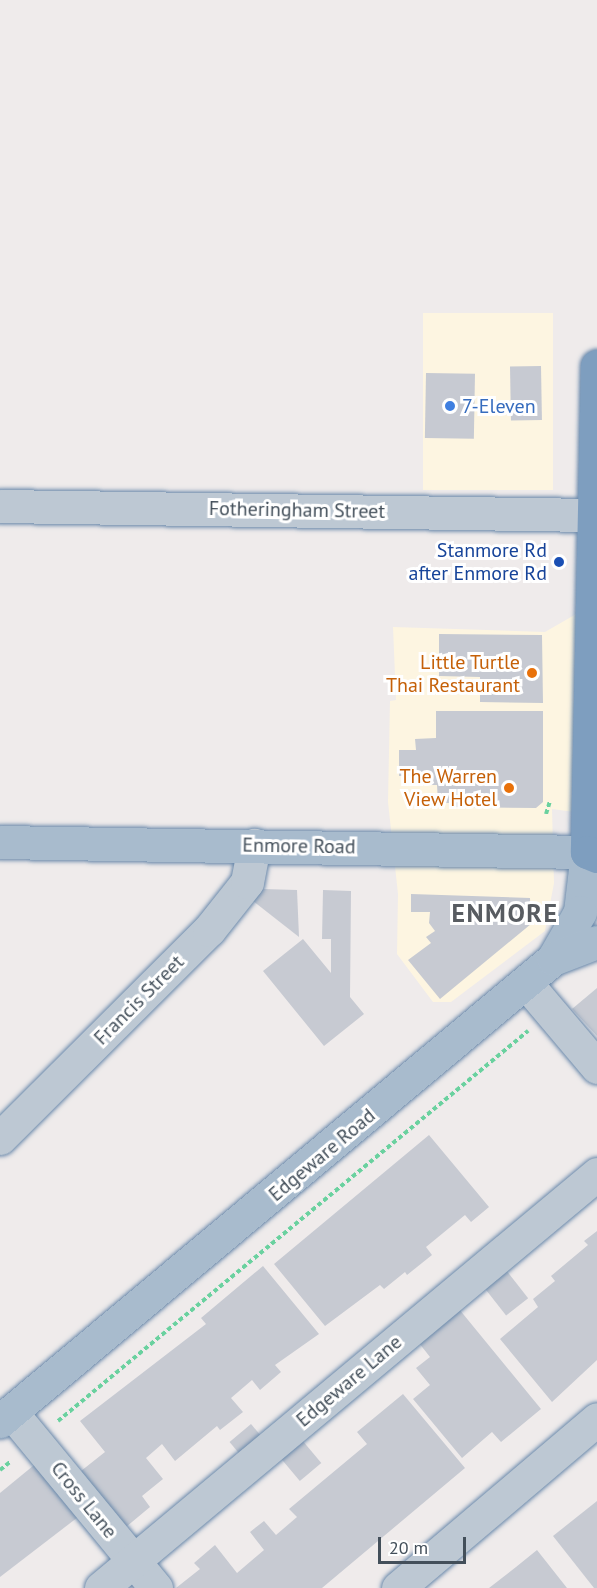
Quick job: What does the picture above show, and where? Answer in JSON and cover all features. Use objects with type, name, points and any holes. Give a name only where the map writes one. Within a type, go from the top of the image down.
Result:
[{"type":"highway","points":[[592,854],[597,366]]},
{"type":"main road","name":"Enmore Road","points":[[0,842],[254,845],[592,854]]},
{"type":"main road","name":"Edgeware Road","points":[[6,1417],[553,959],[580,912],[592,854]]},
{"type":"main road","points":[[553,959],[597,942]]},
{"type":"street","name":"Fotheringham Street","points":[[0,506],[594,515]]},
{"type":"street","name":"Francis Street","points":[[0,1138],[209,930],[247,882],[254,845]]},
{"type":"street","points":[[526,983],[597,1067]]},
{"type":"street","name":"Edgeware Lane","points":[[100,1588],[597,1174]]},
{"type":"street","name":"Cross Lane","points":[[6,1417],[156,1588]]},
{"type":"street","points":[[398,1588],[597,1419]]},
{"type":"path","points":[[546,814],[550,801]]},
{"type":"path","points":[[50,1428],[534,1025]]},
{"type":"shaded area","name":"7-Eleven","points":[[423,313],[553,313],[553,490],[423,490]]},
{"type":"shaded area","points":[[597,602],[597,815],[552,809],[554,883],[545,931],[451,1002],[433,1002],[397,954],[398,894],[388,802],[390,701],[396,700],[393,627],[545,632]]},
{"type":"building","points":[[541,366],[542,420],[511,421],[510,367]]},
{"type":"building","name":"7-Eleven","points":[[426,373],[475,374],[474,439],[425,438]]},
{"type":"building","points":[[439,634],[542,635],[543,703],[480,702],[480,677],[439,676]]},
{"type":"building","points":[[436,711],[543,711],[543,802],[536,808],[452,807],[451,803],[438,803],[437,785],[417,785],[417,776],[399,776],[399,750],[416,750],[415,739],[436,738]]},
{"type":"building","points":[[263,889],[297,890],[299,937],[253,901]]},
{"type":"building","points":[[323,890],[351,891],[350,997],[364,1014],[324,1046],[263,971],[303,939],[331,973],[331,939],[322,939]]},
{"type":"building","points":[[411,894],[530,898],[531,924],[440,999],[408,960],[431,943],[426,937],[435,931],[429,923],[430,912],[411,912]]},
{"type":"building","points":[[597,988],[597,1036],[572,1009]]},
{"type":"building","points":[[429,1135],[489,1207],[471,1222],[465,1215],[426,1247],[432,1255],[407,1275],[405,1272],[384,1289],[380,1285],[325,1326],[274,1264]]},
{"type":"building","points":[[597,1231],[597,1360],[552,1402],[500,1339],[538,1307],[533,1299],[555,1281],[551,1276],[588,1245],[584,1241]]},
{"type":"building","points":[[263,1266],[319,1334],[275,1365],[281,1372],[260,1390],[252,1380],[231,1398],[243,1412],[220,1430],[217,1426],[175,1461],[162,1444],[146,1458],[163,1479],[142,1496],[150,1507],[126,1527],[81,1471],[105,1452],[80,1421],[206,1324],[201,1318]]},
{"type":"building","points":[[506,1270],[528,1298],[506,1316],[484,1287]]},
{"type":"building","points":[[459,1309],[541,1409],[501,1442],[492,1432],[462,1458],[413,1399],[430,1385],[416,1368],[430,1357],[419,1343]]},
{"type":"building","points":[[403,1394],[465,1468],[322,1588],[176,1588],[200,1569],[194,1563],[215,1545],[237,1573],[264,1550],[250,1532],[264,1521],[276,1535],[297,1517],[289,1509],[367,1444],[357,1432]]},
{"type":"building","points":[[251,1424],[262,1437],[240,1455],[230,1442]]},
{"type":"building","points":[[302,1440],[321,1463],[300,1481],[281,1458]]},
{"type":"building","points":[[39,1461],[82,1514],[0,1577],[0,1493]]},
{"type":"building","points":[[597,1501],[597,1588],[594,1588],[553,1536]]},
{"type":"building","points":[[537,1550],[567,1588],[489,1588],[516,1567]]},
{"type":"place","name":"7-Eleven","points":[[450,406]]},
{"type":"place","name":"Stanmore Rd after Enmore Rd","points":[[559,562]]},
{"type":"place","name":"Little Turtle Thai Restaurant","points":[[532,673]]},
{"type":"place","name":"The Warren View Hotel","points":[[509,788]]},
{"type":"district","name":"ENMORE","points":[[505,913]]}]
